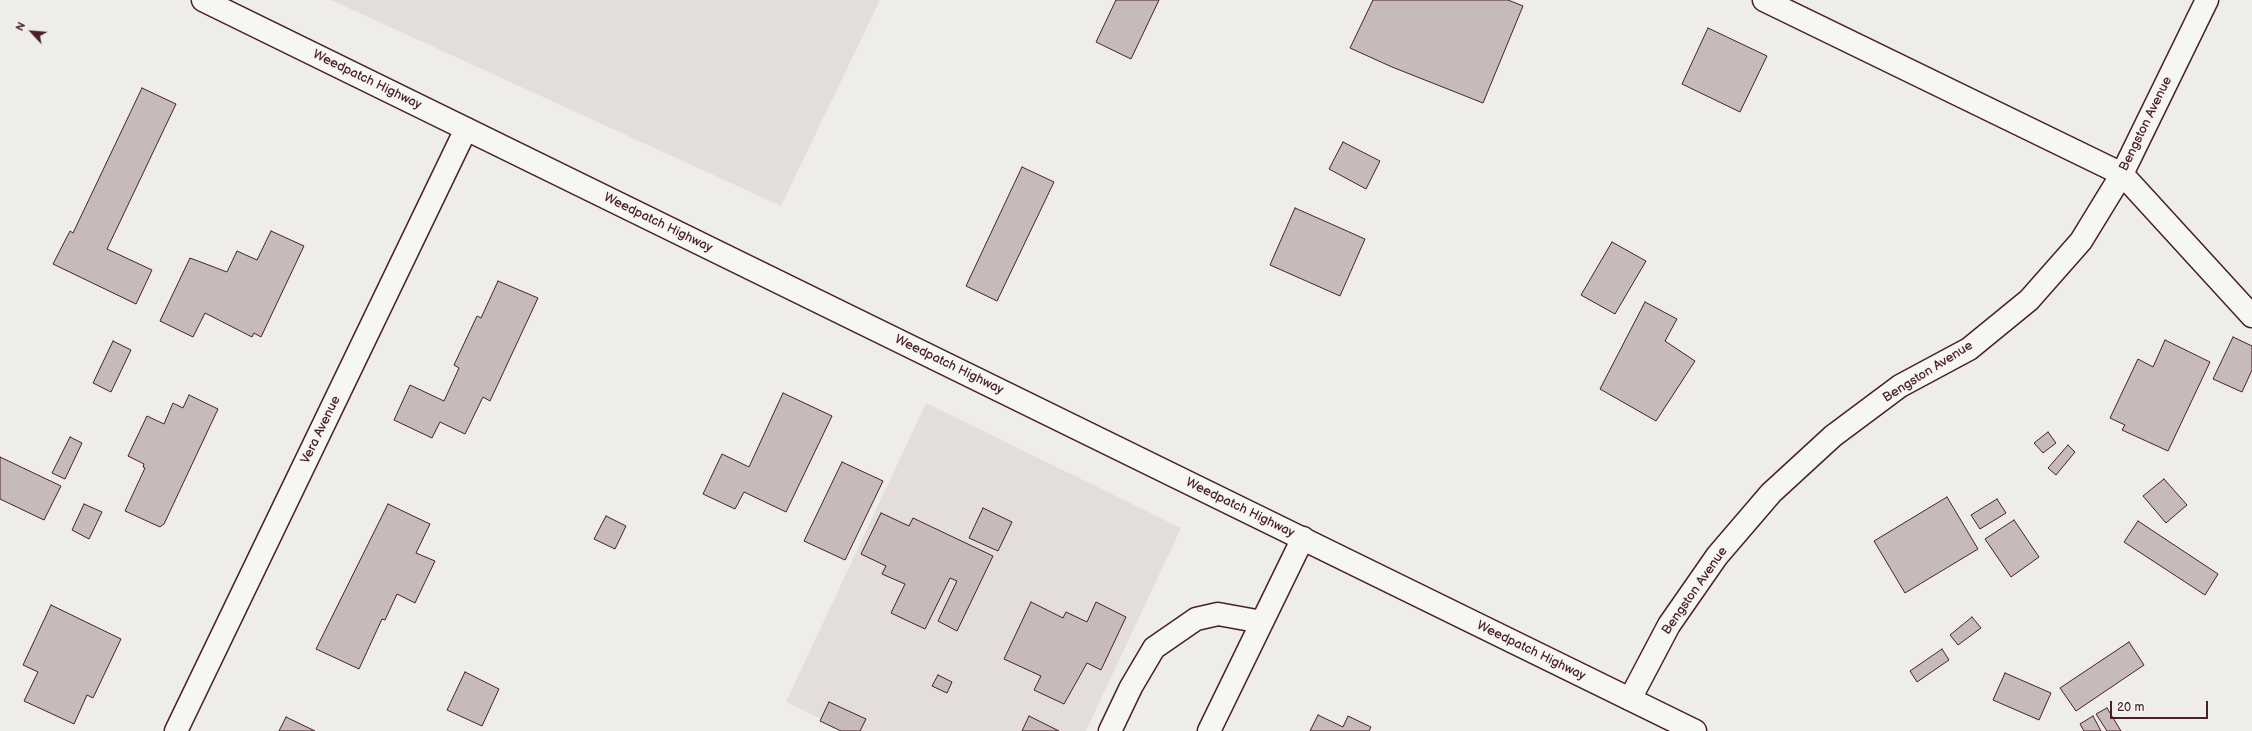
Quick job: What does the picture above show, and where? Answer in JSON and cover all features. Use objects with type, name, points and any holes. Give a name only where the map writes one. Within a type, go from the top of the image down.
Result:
[{"type":"street","name":"Weedpatch Highway","points":[[203,0],[1695,731]]},
{"type":"street","points":[[1764,0],[2122,174],[2252,316]]},
{"type":"street","name":"Bengston Avenue","points":[[1630,699],[1669,625],[1716,556],[1771,493],[1833,436],[1900,386],[1969,349],[2030,300],[2081,241],[2122,174],[2207,0]]},
{"type":"street","name":"Vera Avenue","points":[[176,731],[466,129]]},
{"type":"street","points":[[1209,731],[1303,538]]},
{"type":"street","points":[[1110,731],[1131,687],[1154,648],[1196,619],[1218,614],[1262,622]]},
{"type":"shaded area","points":[[331,0],[880,0],[781,206]]},
{"type":"shaded area","points":[[926,403],[1181,528],[1086,731],[846,731],[786,702]]},
{"type":"building","points":[[1116,0],[1159,0],[1131,59],[1096,42]]},
{"type":"building","points":[[1373,0],[1508,0],[1523,6],[1483,103],[1392,67],[1350,48]]},
{"type":"building","points":[[1708,28],[1767,56],[1740,112],[1682,84]]},
{"type":"building","points":[[142,88],[176,104],[107,249],[152,270],[136,304],[53,264],[70,231],[73,233]]},
{"type":"building","points":[[1343,142],[1380,161],[1366,189],[1329,169]]},
{"type":"building","points":[[1022,167],[1054,182],[997,301],[966,286]]},
{"type":"building","points":[[1295,208],[1365,239],[1340,296],[1270,265]]},
{"type":"building","points":[[271,231],[304,246],[261,337],[254,333],[252,337],[205,313],[193,337],[160,321],[190,258],[227,272],[237,251],[257,260]]},
{"type":"building","points":[[1612,242],[1646,261],[1615,314],[1581,295]]},
{"type":"building","points":[[498,281],[538,298],[490,401],[483,397],[465,434],[440,422],[432,438],[394,420],[410,385],[444,401],[459,368],[454,365],[477,316],[481,318]]},
{"type":"building","points":[[1645,302],[1677,319],[1665,341],[1695,361],[1656,421],[1600,389]]},
{"type":"building","points":[[2233,337],[2252,346],[2252,370],[2242,392],[2213,379]]},
{"type":"building","points":[[2165,340],[2210,362],[2168,451],[2122,430],[2125,425],[2110,418],[2138,359],[2153,367]]},
{"type":"building","points":[[113,341],[131,350],[111,392],[93,383]]},
{"type":"building","points":[[783,393],[832,416],[786,512],[744,492],[735,509],[703,494],[722,454],[749,467]]},
{"type":"building","points":[[189,395],[218,409],[164,524],[160,527],[125,511],[145,468],[143,467],[144,464],[128,456],[147,416],[164,424],[173,403],[183,408]]},
{"type":"building","points":[[2048,432],[2056,443],[2043,453],[2034,443]]},
{"type":"building","points":[[70,437],[82,443],[65,479],[52,473]]},
{"type":"building","points":[[2068,445],[2075,452],[2056,475],[2048,468]]},
{"type":"building","points":[[0,457],[61,486],[44,520],[0,499]]},
{"type":"building","points":[[842,462],[883,481],[845,560],[804,541]]},
{"type":"building","points":[[2164,479],[2187,505],[2166,523],[2143,496]]},
{"type":"building","points":[[1947,497],[1978,549],[1905,593],[1874,541]]},
{"type":"building","points":[[1997,499],[2006,513],[1980,529],[1971,515]]},
{"type":"building","points":[[84,504],[102,512],[89,539],[72,530]]},
{"type":"building","points":[[388,504],[430,524],[416,553],[435,561],[415,603],[397,594],[385,620],[382,619],[359,669],[316,649]]},
{"type":"building","points":[[983,508],[1012,522],[998,551],[969,538]]},
{"type":"building","points":[[881,513],[909,526],[913,518],[993,556],[957,631],[938,621],[957,581],[950,578],[925,629],[891,613],[905,584],[882,574],[886,566],[861,554]]},
{"type":"building","points":[[606,516],[626,526],[615,549],[594,539]]},
{"type":"building","points":[[2014,520],[2039,557],[2011,577],[1985,539]]},
{"type":"building","points":[[2138,521],[2218,574],[2205,595],[2124,542]]},
{"type":"building","points":[[1031,602],[1063,618],[1066,612],[1087,622],[1096,602],[1126,617],[1101,670],[1087,663],[1064,704],[1034,690],[1041,676],[1004,659]]},
{"type":"building","points":[[51,605],[121,639],[93,698],[87,695],[74,724],[24,701],[38,672],[23,665]]},
{"type":"building","points":[[1972,617],[1981,628],[1958,645],[1950,635]]},
{"type":"building","points":[[2129,642],[2144,665],[2076,711],[2060,688]]},
{"type":"building","points":[[1942,649],[1949,660],[1917,682],[1910,671]]},
{"type":"building","points":[[465,672],[499,689],[482,726],[447,710]]},
{"type":"building","points":[[2005,673],[2051,693],[2039,720],[1993,700]]},
{"type":"building","points":[[938,675],[952,682],[947,693],[932,686]]},
{"type":"building","points":[[829,702],[866,719],[860,731],[841,731],[820,721]]},
{"type":"building","points":[[2107,708],[2121,731],[2107,731],[2096,714]]},
{"type":"building","points":[[1318,715],[1343,727],[1348,716],[1371,727],[1369,731],[1310,731]]},
{"type":"building","points":[[1029,716],[1059,731],[1022,731]]},
{"type":"building","points":[[2093,716],[2101,731],[2084,731],[2080,724]]},
{"type":"building","points":[[286,717],[315,731],[279,731]]}]
